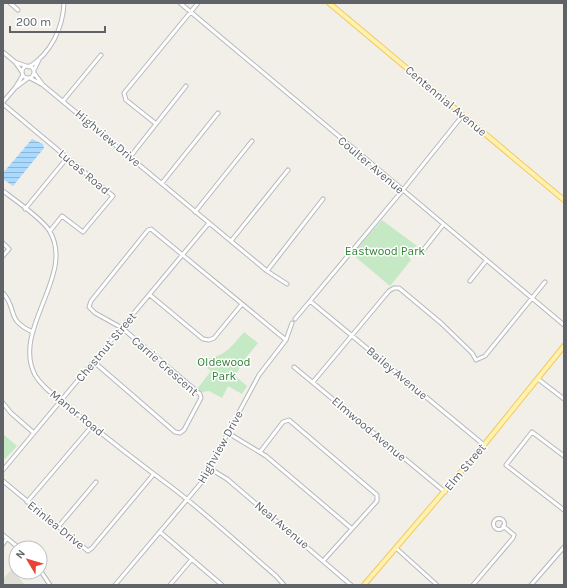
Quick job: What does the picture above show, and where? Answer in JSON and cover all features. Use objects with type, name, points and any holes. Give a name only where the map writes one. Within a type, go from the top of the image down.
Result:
[{"type":"main road","name":"Centennial Avenue","points":[[329,3],[564,200]]},
{"type":"main road","name":"Elm Street","points":[[364,585],[445,492],[564,346]]},
{"type":"street","points":[[10,3],[18,10]]},
{"type":"street","points":[[15,88],[29,78],[34,72],[40,58],[59,32],[62,22],[64,3]]},
{"type":"street","name":"Coulter Avenue","points":[[180,3],[402,191],[564,325]]},
{"type":"street","points":[[156,123],[126,100],[124,93],[198,3]]},
{"type":"street","points":[[3,52],[15,62],[23,73]]},
{"type":"street","points":[[63,101],[101,55]]},
{"type":"street","points":[[3,103],[15,88],[23,73],[40,58]]},
{"type":"street","points":[[15,62],[28,67]]},
{"type":"street","name":"Highview Drive","points":[[28,67],[34,72],[43,85]]},
{"type":"street","name":"Highview Drive","points":[[23,73],[29,78],[43,85],[63,101],[209,223]]},
{"type":"street","points":[[130,157],[186,86]]},
{"type":"street","name":"Lucas Road","points":[[3,103],[113,196],[83,232],[62,216],[50,231]]},
{"type":"street","points":[[162,183],[218,113]]},
{"type":"street","points":[[295,319],[402,191],[463,115]]},
{"type":"street","points":[[195,212],[252,141]]},
{"type":"street","points":[[25,209],[67,158]]},
{"type":"street","points":[[231,241],[288,170]]},
{"type":"street","points":[[3,191],[50,231]]},
{"type":"street","points":[[266,271],[323,199]]},
{"type":"street","points":[[209,223],[266,271],[287,284]]},
{"type":"street","name":"Chestnut Street","points":[[3,470],[209,223]]},
{"type":"street","points":[[414,254],[424,249],[443,225]]},
{"type":"street","points":[[122,328],[92,310],[90,304],[148,230],[153,229],[286,340]]},
{"type":"street","name":"Manor Road","points":[[50,231],[54,245],[56,264],[33,332],[29,349],[34,371],[45,386],[61,400],[153,475],[187,500],[276,576],[284,585]]},
{"type":"street","points":[[3,243],[9,248],[3,256]]},
{"type":"street","points":[[470,281],[486,261]]},
{"type":"street","points":[[313,382],[389,290],[399,288],[441,323],[472,354],[476,360],[484,356],[545,282]]},
{"type":"street","points":[[3,293],[8,299],[12,314],[17,322],[33,332]]},
{"type":"street","points":[[150,295],[203,339],[209,340],[214,338],[242,304]]},
{"type":"street","name":"Bailey Avenue","points":[[310,302],[484,445]]},
{"type":"street","name":"Highview Drive","points":[[115,585],[201,483],[259,375],[286,340],[292,323]]},
{"type":"street","name":"Carrie Crescent","points":[[94,362],[175,432],[180,433],[184,430],[201,398],[200,394],[122,328]]},
{"type":"street","name":"Elmwood Avenue","points":[[294,367],[445,492]]},
{"type":"street","points":[[538,379],[564,399]]},
{"type":"street","points":[[3,403],[11,413],[34,433]]},
{"type":"street","points":[[260,452],[283,422],[287,420],[290,421],[377,495],[376,501],[324,560]]},
{"type":"street","points":[[27,502],[92,426]]},
{"type":"street","points":[[564,456],[532,432],[506,465],[564,510]]},
{"type":"street","points":[[228,433],[260,452],[351,528]]},
{"type":"street","name":"Neal Avenue","points":[[209,468],[227,479],[324,560],[351,585]]},
{"type":"street","name":"Erinlea Drive","points":[[3,481],[83,549],[90,550],[153,475]]},
{"type":"street","points":[[58,527],[96,482]]},
{"type":"street","points":[[473,585],[513,538],[514,535],[503,526]]},
{"type":"street","points":[[160,532],[222,585]]},
{"type":"street","points":[[3,535],[9,540]]},
{"type":"street","points":[[3,544],[7,538]]},
{"type":"street","points":[[531,585],[564,547]]},
{"type":"street","points":[[396,548],[437,585]]},
{"type":"street","points":[[170,585],[192,559]]},
{"type":"shaded area","points":[[8,573],[8,580],[21,580],[25,585],[3,585],[3,579]]},
{"type":"green space","name":"Eastwood Park","points":[[382,220],[417,246],[409,250],[408,256],[411,260],[390,286],[352,254]]},
{"type":"green space","name":"Oldewood Park","points":[[244,332],[258,343],[244,360],[235,376],[247,386],[242,394],[228,386],[222,398],[209,391],[202,392],[197,389],[211,371],[196,359],[205,359],[224,353]]},
{"type":"green space","points":[[3,434],[17,446],[3,461]]},
{"type":"water","points":[[32,139],[43,144],[44,148],[13,186],[3,179],[3,173]]}]
